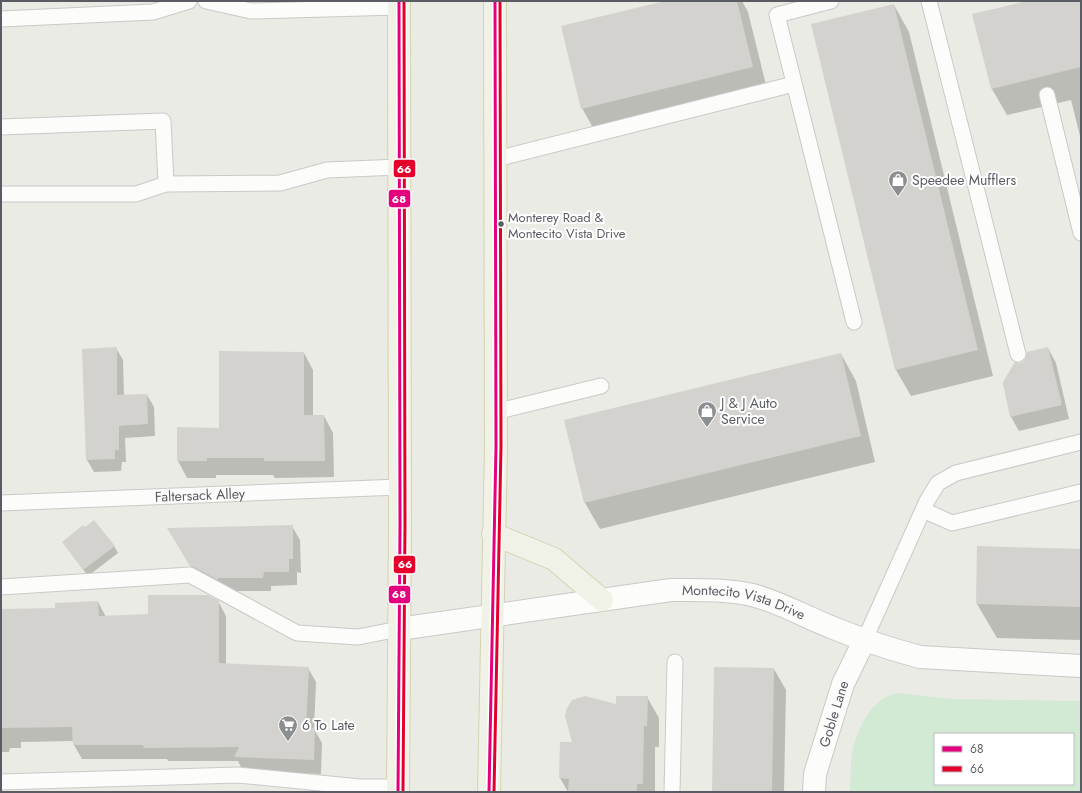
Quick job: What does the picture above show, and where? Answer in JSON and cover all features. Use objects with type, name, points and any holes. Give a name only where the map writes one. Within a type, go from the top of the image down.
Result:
[{"type":"main road","points":[[489,792],[495,412],[495,1]]},
{"type":"main road","points":[[398,790],[399,4]]},
{"type":"main road","points":[[494,534],[554,559],[602,600]]},
{"type":"street","name":"Montecito Vista Drive","points":[[399,629],[670,590],[726,591],[752,596],[781,605],[832,628],[920,657],[1081,666]]},
{"type":"street","name":"Goble Lane","points":[[814,792],[815,774],[842,684],[864,639]]},
{"type":"lane","points":[[1,19],[153,12],[189,1]]},
{"type":"lane","points":[[206,1],[251,11],[399,4]]},
{"type":"lane","points":[[831,1],[776,15],[854,322]]},
{"type":"lane","points":[[929,1],[1018,354]]},
{"type":"lane","points":[[496,159],[794,84]]},
{"type":"lane","points":[[1046,96],[1081,233]]},
{"type":"lane","points":[[1,127],[163,121],[166,184]]},
{"type":"lane","points":[[1,194],[136,194],[166,184],[280,183],[326,170],[399,167]]},
{"type":"lane","points":[[495,412],[601,386]]},
{"type":"lane","points":[[864,639],[923,510],[938,483],[956,473],[1081,442]]},
{"type":"lane","name":"Faltersack Alley","points":[[1,504],[399,487]]},
{"type":"lane","points":[[923,510],[952,523],[1081,492]]},
{"type":"lane","points":[[1,586],[190,575],[297,633],[358,637],[399,629]]},
{"type":"lane","points":[[672,792],[675,662]]},
{"type":"lane","points":[[1,782],[238,775],[360,788],[398,790]]},
{"type":"green space","points":[[897,693],[952,699],[1081,701],[1081,792],[850,792],[853,748],[863,722],[880,701]]},
{"type":"building","points":[[665,1],[737,1],[753,67],[581,109],[561,26]]},
{"type":"building","points":[[1027,1],[1081,1],[1081,67],[991,89],[972,14]]},
{"type":"building","points":[[894,4],[978,350],[895,370],[811,24]]},
{"type":"building","points":[[117,347],[117,395],[147,394],[148,424],[119,426],[119,450],[115,450],[115,459],[86,460],[82,349]]},
{"type":"building","points":[[1048,347],[1062,405],[1010,417],[1003,382],[1015,362],[1020,363],[1024,361],[1027,352]]},
{"type":"building","points":[[219,351],[304,352],[304,415],[324,415],[325,461],[264,461],[264,458],[207,458],[207,461],[177,461],[177,427],[219,428]]},
{"type":"building","points":[[841,353],[861,436],[584,503],[564,420]]},
{"type":"building","points":[[94,520],[115,546],[83,570],[62,542],[83,525],[85,527]]},
{"type":"building","points":[[293,525],[293,559],[289,559],[289,572],[264,572],[263,578],[218,578],[218,580],[190,566],[167,528]]},
{"type":"building","points":[[977,546],[1081,549],[1081,607],[976,604]]},
{"type":"building","points":[[148,595],[208,595],[219,601],[219,663],[309,667],[306,728],[315,728],[314,760],[234,757],[239,747],[144,748],[143,745],[73,745],[72,727],[1,728],[1,609],[55,608],[55,603],[98,601],[99,616],[148,614]]},
{"type":"building","points":[[714,667],[774,668],[772,792],[712,792]]},
{"type":"building","points":[[585,696],[616,704],[616,696],[648,696],[647,726],[644,726],[643,784],[637,784],[637,792],[568,792],[569,779],[559,778],[560,742],[572,742],[565,716],[566,710],[572,700]]},
{"type":"transit line","name":"68","points":[[398,792],[400,525],[399,1]]},
{"type":"transit line","name":"66","points":[[403,792],[405,525],[404,1]]},
{"type":"transit line","name":"68","points":[[489,792],[496,447],[495,1]]},
{"type":"transit line","name":"66","points":[[494,792],[501,447],[500,1]]},
{"type":"place","name":"Speedee Mufflers","points":[[898,197]]},
{"type":"place","name":"Monterey Road & Montecito Vista Drive","points":[[501,224]]},
{"type":"place","name":"J & J Auto Service","points":[[707,428]]},
{"type":"place","name":"6 To Late","points":[[288,742]]}]
